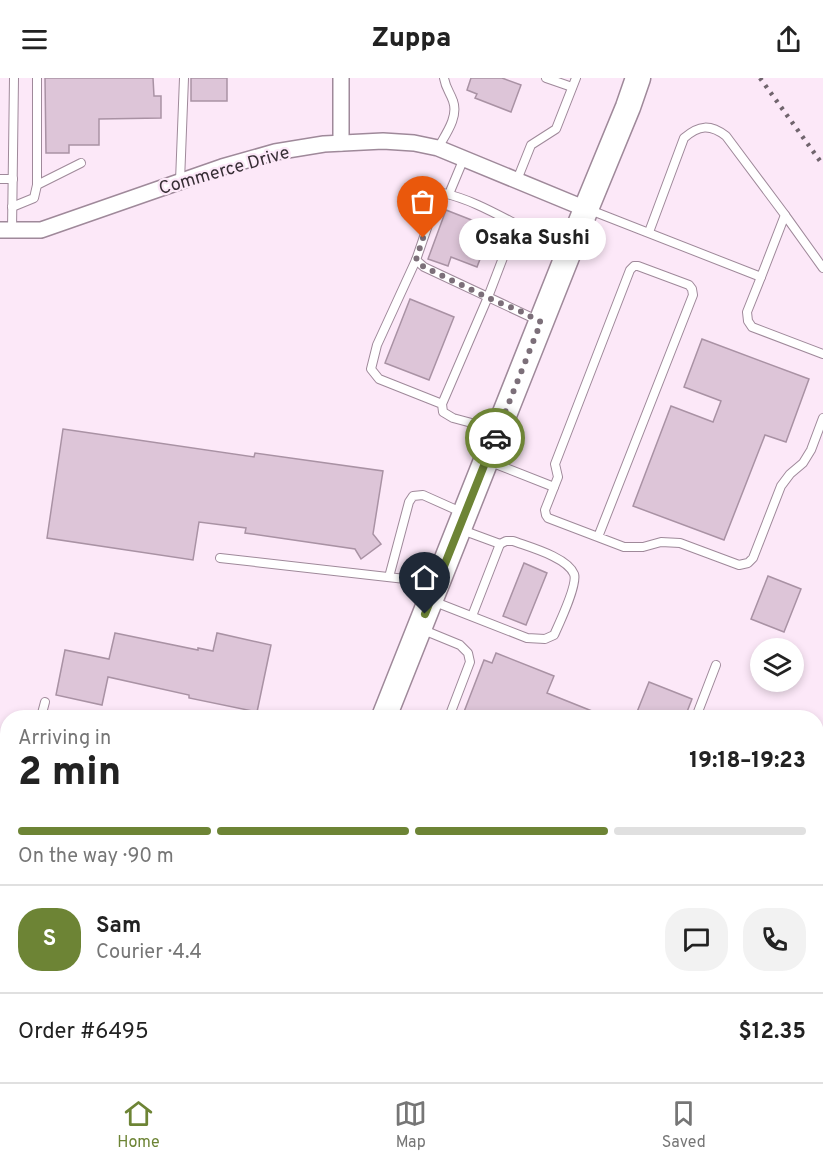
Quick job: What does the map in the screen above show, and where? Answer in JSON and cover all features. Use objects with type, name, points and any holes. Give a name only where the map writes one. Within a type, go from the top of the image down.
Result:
[{"type":"main road","points":[[387,710],[628,106],[634,80]]},
{"type":"street","points":[[340,78],[341,143]]},
{"type":"street","name":"Commerce Drive","points":[[6,230],[41,230],[222,166],[275,153],[341,143],[383,141],[414,143],[438,148],[586,209]]},
{"type":"lane","points":[[6,230],[12,207],[14,78]]},
{"type":"lane","points":[[12,207],[34,198],[37,185],[37,78]]},
{"type":"lane","points":[[180,181],[184,78]]},
{"type":"lane","points":[[438,148],[453,121],[454,104],[444,78]]},
{"type":"lane","points":[[546,78],[572,87]]},
{"type":"lane","points":[[517,180],[531,145],[556,129],[576,78]]},
{"type":"lane","points":[[649,232],[684,138],[694,129],[706,127],[718,130],[726,136],[823,268]]},
{"type":"lane","points":[[449,194],[464,158]]},
{"type":"lane","points":[[37,185],[81,163]]},
{"type":"lane","points":[[0,179],[13,179]]},
{"type":"lane","points":[[442,404],[379,379],[371,369],[377,345],[416,260],[438,196],[443,193],[475,203],[514,223],[514,229],[488,297],[442,404],[443,412],[453,418],[498,430]]},
{"type":"lane","points":[[586,209],[760,276]]},
{"type":"lane","points":[[785,215],[747,312],[748,321],[752,327],[823,354]]},
{"type":"lane","points":[[416,260],[424,267],[541,322]]},
{"type":"lane","points":[[598,537],[693,295],[689,285],[634,266],[630,270],[555,464],[558,477],[546,510],[548,518],[624,547],[643,547],[661,542],[680,543],[739,565],[748,563],[753,558],[781,486],[803,463],[811,450],[823,418]]},
{"type":"lane","points":[[486,460],[554,487]]},
{"type":"lane","points":[[389,577],[408,502],[413,496],[423,495],[500,544]]},
{"type":"lane","points":[[220,558],[414,580],[433,595],[472,616],[527,638],[545,639],[554,635],[561,621],[575,582],[574,574],[568,564],[513,541],[506,541],[500,544],[472,616]]},
{"type":"lane","points":[[419,628],[460,645],[468,653],[470,662],[452,710]]},
{"type":"lane","points":[[699,710],[716,665]]},
{"type":"lane","points":[[43,710],[45,702]]},
{"type":"building","points":[[45,78],[153,78],[154,96],[161,96],[161,118],[99,119],[99,145],[69,145],[69,153],[46,153]]},
{"type":"building","points":[[191,78],[227,78],[227,101],[191,101]]},
{"type":"building","points":[[471,78],[502,78],[521,85],[511,112],[475,98],[477,94],[467,90]]},
{"type":"building","points":[[446,210],[492,228],[477,267],[451,257],[448,266],[428,259]]},
{"type":"building","points":[[410,299],[454,317],[429,380],[385,363]]},
{"type":"building","points":[[702,339],[809,379],[786,442],[765,435],[724,540],[633,506],[671,406],[713,422],[721,401],[684,387]]},
{"type":"building","points":[[63,429],[254,457],[255,453],[383,471],[373,534],[381,544],[361,559],[355,549],[245,533],[246,528],[199,522],[193,560],[47,538]]},
{"type":"building","points":[[524,563],[547,573],[526,625],[503,616]]},
{"type":"building","points":[[768,576],[801,589],[784,632],[751,619]]},
{"type":"building","points":[[115,633],[198,650],[198,648],[213,651],[217,633],[271,645],[257,710],[189,698],[189,695],[108,677],[102,705],[56,695],[65,650],[109,659]]},
{"type":"building","points":[[496,653],[554,676],[547,693],[590,710],[465,710],[484,660],[492,663]]},
{"type":"building","points":[[649,682],[692,699],[688,710],[638,710]]},
{"type":"railway","points":[[760,78],[823,165]]},
{"type":"way so far","points":[[423,238],[416,260],[424,267],[541,322],[495,438]]},
{"type":"place","name":"Osaka Sushi","points":[[423,238]]},
{"type":"route","points":[[425,614],[495,438]]}]
